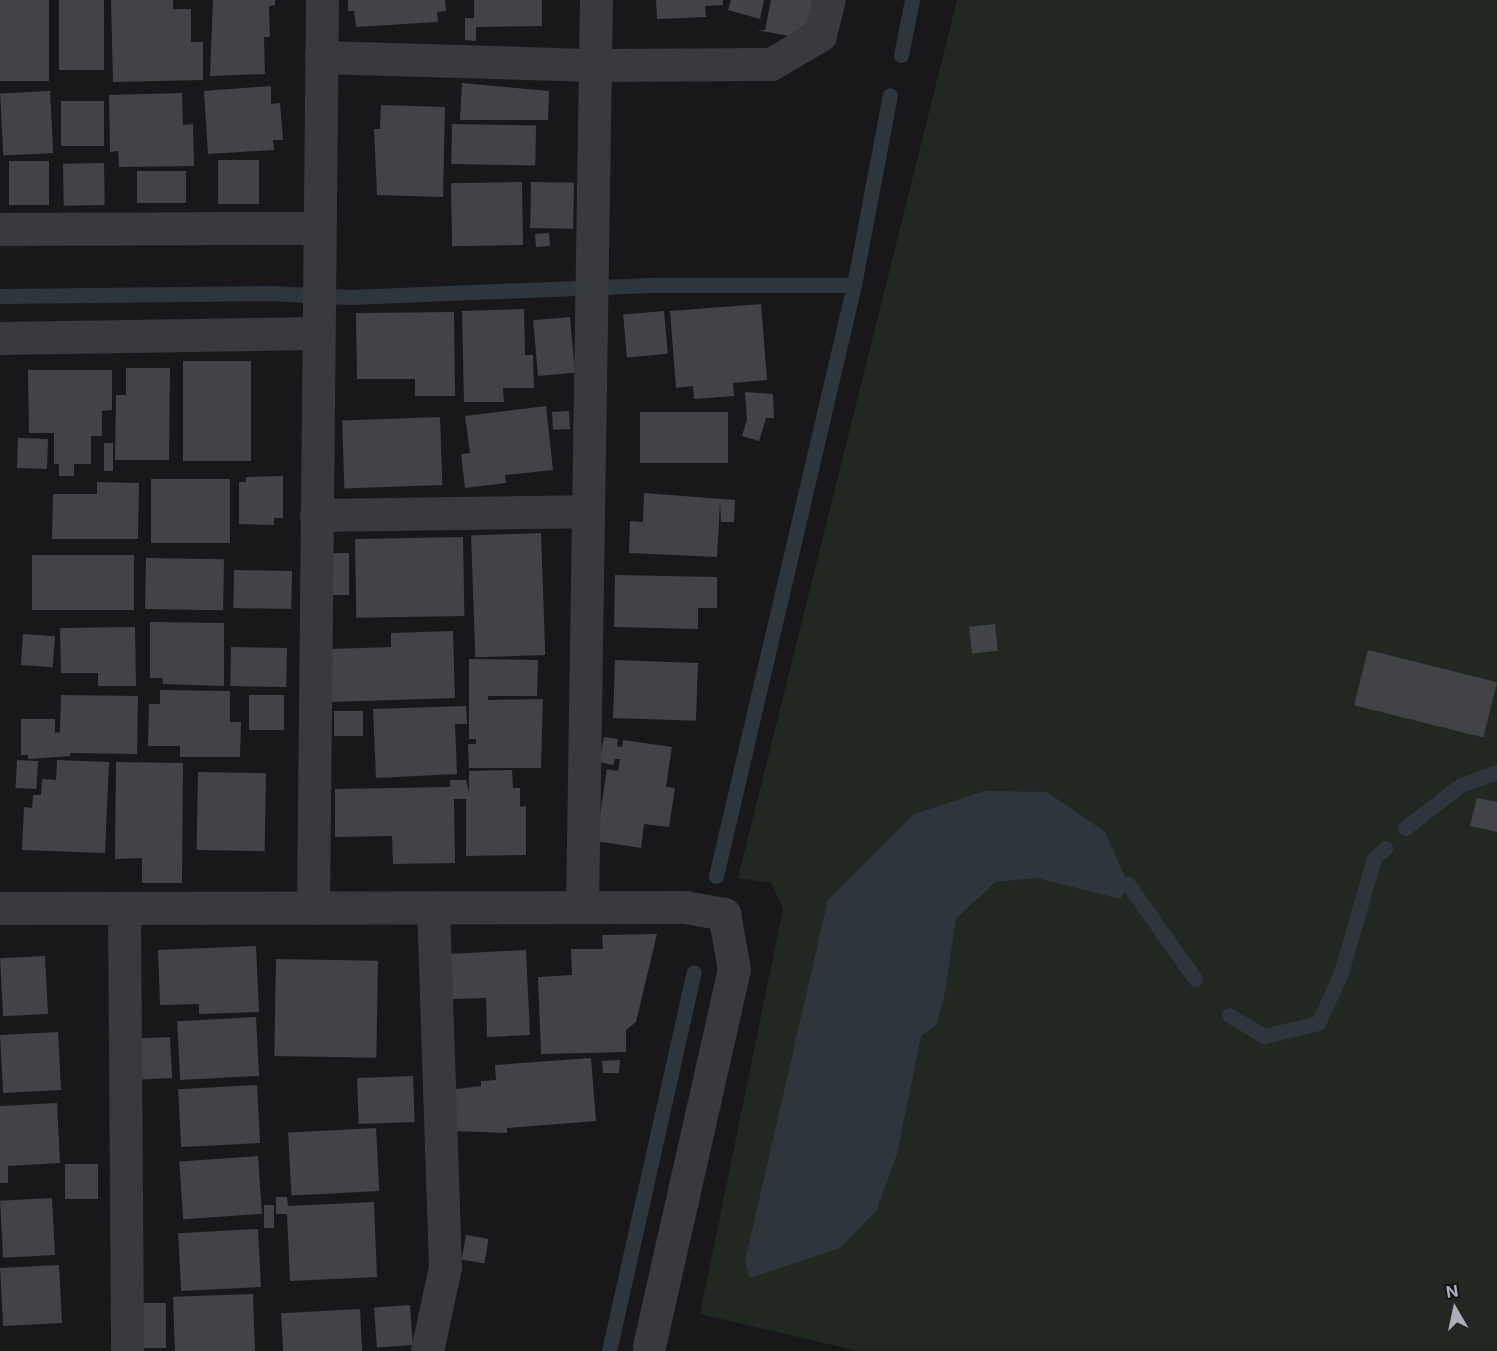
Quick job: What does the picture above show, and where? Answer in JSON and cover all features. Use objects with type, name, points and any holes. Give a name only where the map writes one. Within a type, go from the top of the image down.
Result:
[{"type":"street","points":[[313,908],[322,0]]},
{"type":"street","points":[[582,907],[596,0]]},
{"type":"street","points":[[321,57],[595,65],[771,64],[820,35],[829,0]]},
{"type":"street","points":[[0,229],[319,238]]},
{"type":"street","points":[[0,338],[318,324]]},
{"type":"street","points":[[316,515],[588,511]]},
{"type":"street","points":[[0,908],[685,907],[724,914],[734,969],[655,1350]]},
{"type":"street","points":[[124,908],[127,1351]]},
{"type":"street","points":[[427,1351],[445,1267],[433,908]]},
{"type":"shaded area","points":[[957,0],[1497,0],[1497,1351],[858,1351],[700,1314],[783,909],[771,883],[738,878]]},
{"type":"shaded area","points":[[985,791],[1047,792],[1105,832],[1128,884],[1121,899],[1037,878],[995,882],[956,919],[944,997],[936,1025],[921,1036],[897,1154],[876,1211],[840,1248],[750,1278],[745,1261],[828,900],[914,814]]},
{"type":"building","points":[[0,0],[49,0],[49,81],[0,81]]},
{"type":"building","points":[[59,0],[104,0],[104,70],[59,70]]},
{"type":"building","points":[[111,0],[173,0],[173,9],[191,9],[191,42],[203,42],[203,80],[113,82]]},
{"type":"building","points":[[213,0],[275,0],[275,5],[269,6],[270,37],[264,37],[265,74],[210,76]]},
{"type":"building","points":[[348,0],[445,0],[446,11],[437,12],[438,22],[356,27],[354,11],[348,11]]},
{"type":"building","points":[[474,0],[542,0],[542,26],[476,27],[476,41],[465,40],[465,18],[474,18]]},
{"type":"building","points":[[656,0],[723,0],[723,5],[705,6],[706,17],[657,19]]},
{"type":"building","points":[[731,0],[764,0],[760,19],[728,10]]},
{"type":"building","points":[[771,0],[814,0],[808,23],[789,36],[757,30],[765,30]]},
{"type":"building","points":[[462,83],[549,91],[548,120],[460,120]]},
{"type":"building","points":[[271,86],[271,104],[280,103],[283,140],[273,140],[274,150],[208,154],[204,91]]},
{"type":"building","points":[[50,91],[53,153],[3,156],[0,94]]},
{"type":"building","points":[[182,93],[183,125],[193,124],[194,166],[119,167],[118,151],[110,152],[109,95]]},
{"type":"building","points":[[61,101],[104,101],[104,146],[61,146]]},
{"type":"building","points":[[381,105],[445,107],[443,197],[377,195],[374,129],[380,129]]},
{"type":"building","points":[[452,124],[536,125],[535,165],[451,164]]},
{"type":"building","points":[[218,160],[259,160],[259,204],[218,204]]},
{"type":"building","points":[[9,161],[49,161],[49,205],[9,205]]},
{"type":"building","points":[[104,163],[105,205],[64,206],[63,164]]},
{"type":"building","points":[[137,171],[186,171],[186,203],[137,203]]},
{"type":"building","points":[[522,182],[523,245],[452,246],[451,183]]},
{"type":"building","points":[[531,182],[574,183],[573,229],[530,228]]},
{"type":"building","points":[[549,233],[550,246],[536,247],[535,234]]},
{"type":"building","points":[[761,304],[767,380],[733,383],[734,396],[694,399],[693,386],[676,388],[670,311]]},
{"type":"building","points":[[524,309],[525,355],[533,355],[534,388],[503,388],[504,402],[464,402],[462,311]]},
{"type":"building","points":[[664,311],[668,354],[627,357],[623,315]]},
{"type":"building","points":[[454,312],[455,396],[415,396],[415,379],[357,379],[356,313]]},
{"type":"building","points":[[570,317],[575,373],[538,376],[533,320]]},
{"type":"building","points":[[183,361],[251,361],[251,461],[183,461]]},
{"type":"building","points":[[126,368],[170,368],[169,460],[115,460],[116,395],[126,395]]},
{"type":"building","points":[[28,370],[112,370],[112,410],[102,411],[102,436],[91,436],[91,464],[74,464],[74,476],[59,476],[59,464],[54,464],[54,433],[29,433]]},
{"type":"building","points":[[745,392],[773,394],[774,418],[766,418],[759,441],[742,436],[747,419]]},
{"type":"building","points":[[546,406],[553,470],[505,475],[506,483],[465,488],[461,454],[470,453],[465,416]]},
{"type":"building","points":[[569,411],[570,429],[553,430],[552,412]]},
{"type":"building","points":[[640,412],[728,412],[728,463],[640,463]]},
{"type":"building","points":[[440,417],[442,485],[344,488],[342,420]]},
{"type":"building","points":[[18,438],[48,439],[47,469],[17,468]]},
{"type":"building","points":[[104,443],[113,443],[113,471],[104,471]]},
{"type":"building","points":[[283,476],[283,518],[274,518],[274,525],[239,524],[239,482],[246,482],[246,477]]},
{"type":"building","points":[[151,479],[230,479],[230,543],[151,543]]},
{"type":"building","points":[[97,482],[139,483],[138,539],[52,539],[53,494],[97,494]]},
{"type":"building","points":[[644,493],[735,500],[734,522],[721,522],[720,503],[717,557],[629,553],[630,521],[643,522]]},
{"type":"building","points":[[541,533],[545,655],[475,657],[471,535]]},
{"type":"building","points":[[463,537],[464,616],[356,618],[355,539]]},
{"type":"building","points":[[326,553],[349,553],[349,595],[326,595]]},
{"type":"building","points":[[32,555],[134,555],[134,610],[32,610]]},
{"type":"building","points":[[146,558],[224,559],[223,610],[145,609]]},
{"type":"building","points":[[234,570],[292,571],[291,609],[233,608]]},
{"type":"building","points":[[615,575],[717,577],[717,608],[698,608],[698,629],[614,627]]},
{"type":"building","points":[[150,622],[224,623],[224,686],[163,684],[162,678],[150,678]]},
{"type":"building","points":[[995,624],[998,651],[972,654],[969,627]]},
{"type":"building","points":[[135,627],[136,686],[98,686],[98,673],[61,673],[60,628]]},
{"type":"building","points":[[453,631],[455,698],[331,702],[329,649],[391,647],[391,633]]},
{"type":"building","points":[[23,634],[55,636],[53,667],[21,665]]},
{"type":"building","points":[[231,647],[287,648],[286,687],[230,686]]},
{"type":"building","points":[[1368,650],[1497,682],[1483,737],[1354,705]]},
{"type":"building","points":[[469,659],[538,660],[537,696],[488,696],[488,700],[543,699],[541,768],[469,768],[468,744],[476,744],[476,739],[469,739]]},
{"type":"building","points":[[615,660],[698,663],[696,721],[613,718]]},
{"type":"building","points":[[160,690],[230,691],[230,722],[241,722],[240,757],[180,757],[180,746],[148,746],[149,704],[160,704]]},
{"type":"building","points":[[61,695],[138,696],[137,754],[70,753],[70,756],[28,759],[28,755],[21,755],[21,719],[55,719],[55,733],[60,732]]},
{"type":"building","points":[[249,695],[284,695],[284,730],[249,730]]},
{"type":"building","points":[[466,706],[467,724],[455,724],[457,774],[376,778],[373,709]]},
{"type":"building","points":[[334,711],[363,711],[363,736],[334,736]]},
{"type":"building","points":[[604,737],[618,739],[617,746],[622,747],[623,740],[672,747],[666,787],[675,788],[669,827],[644,824],[641,848],[596,841],[607,769],[618,771],[620,759],[615,759],[613,765],[599,762]]},
{"type":"building","points":[[17,760],[38,761],[37,789],[16,788]]},
{"type":"building","points":[[57,760],[109,762],[105,853],[22,850],[24,807],[32,808],[33,795],[41,795],[42,779],[56,780]]},
{"type":"building","points":[[116,762],[183,763],[182,883],[142,883],[142,858],[115,859]]},
{"type":"building","points":[[512,770],[513,788],[520,788],[520,807],[526,806],[526,855],[466,856],[466,799],[454,799],[455,863],[393,864],[392,836],[335,837],[335,789],[450,787],[450,780],[466,780],[469,792],[469,771]]},
{"type":"building","points":[[198,772],[266,773],[265,851],[197,850]]},
{"type":"building","points":[[1477,798],[1497,802],[1497,832],[1470,826]]},
{"type":"building","points":[[657,934],[636,1022],[626,1030],[626,1052],[541,1054],[538,977],[572,975],[571,949],[603,949],[602,935]]},
{"type":"building","points":[[256,946],[259,1012],[199,1014],[199,1004],[160,1005],[158,950]]},
{"type":"building","points":[[526,950],[530,1035],[487,1037],[486,998],[450,999],[448,954]]},
{"type":"building","points":[[45,956],[48,1014],[3,1016],[0,958]]},
{"type":"building","points":[[276,959],[378,961],[376,1058],[274,1056]]},
{"type":"building","points":[[256,1017],[259,1076],[180,1080],[177,1021]]},
{"type":"building","points":[[58,1032],[61,1090],[3,1093],[0,1035]]},
{"type":"building","points":[[170,1037],[172,1078],[137,1080],[135,1039]]},
{"type":"building","points":[[591,1058],[596,1121],[507,1128],[507,1133],[454,1131],[449,1090],[481,1086],[481,1081],[496,1080],[495,1065]]},
{"type":"building","points":[[620,1060],[619,1073],[603,1073],[602,1061]]},
{"type":"building","points":[[413,1076],[415,1122],[359,1124],[357,1078]]},
{"type":"building","points":[[257,1085],[260,1143],[181,1147],[178,1089]]},
{"type":"building","points":[[57,1103],[60,1163],[8,1166],[8,1183],[0,1183],[0,1106]]},
{"type":"building","points":[[376,1128],[379,1191],[291,1196],[288,1133]]},
{"type":"building","points":[[258,1156],[262,1214],[183,1219],[179,1162]]},
{"type":"building","points":[[65,1164],[98,1164],[98,1199],[65,1199]]},
{"type":"building","points":[[276,1197],[287,1197],[288,1206],[374,1202],[377,1277],[290,1281],[287,1214],[276,1214]]},
{"type":"building","points":[[52,1198],[55,1255],[3,1258],[0,1201]]},
{"type":"building","points":[[264,1205],[274,1205],[274,1228],[264,1228]]},
{"type":"building","points":[[258,1229],[261,1287],[181,1291],[178,1233]]},
{"type":"building","points":[[466,1235],[489,1239],[484,1264],[462,1260]]},
{"type":"building","points":[[59,1265],[62,1323],[3,1326],[0,1268]]},
{"type":"building","points":[[253,1294],[255,1351],[175,1351],[173,1297]]},
{"type":"building","points":[[139,1303],[166,1303],[166,1348],[139,1348]]},
{"type":"building","points":[[410,1305],[413,1345],[377,1347],[374,1308]]},
{"type":"building","points":[[360,1309],[362,1351],[283,1351],[281,1313]]},
{"type":"waterway","points":[[901,55],[912,0]]},
{"type":"waterway","points":[[716,876],[854,285],[890,95]]},
{"type":"waterway","points":[[0,296],[270,293],[350,297],[651,285],[854,285]]},
{"type":"waterway","points":[[1405,828],[1461,785],[1497,772]]},
{"type":"waterway","points":[[1229,1015],[1264,1036],[1318,1023],[1341,973],[1374,858],[1385,848]]},
{"type":"waterway","points":[[1128,884],[1195,979]]},
{"type":"waterway","points":[[609,1351],[694,972]]}]
